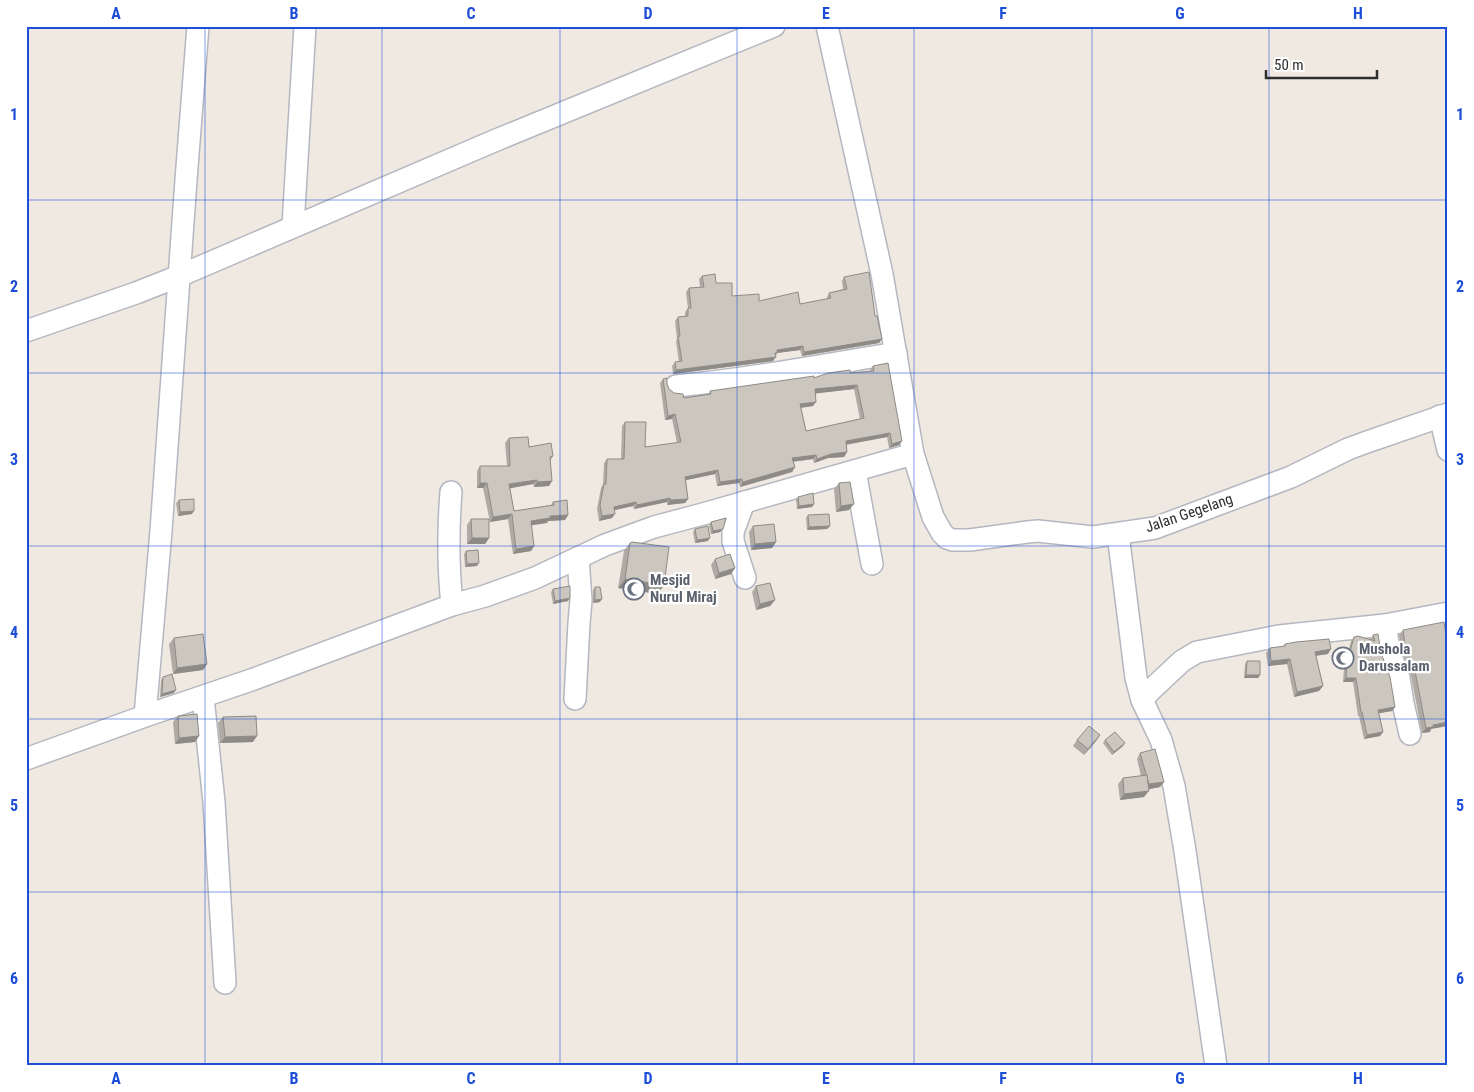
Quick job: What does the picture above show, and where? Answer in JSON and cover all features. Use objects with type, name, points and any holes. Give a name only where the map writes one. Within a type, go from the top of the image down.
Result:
[{"type":"street","points":[[144,716],[161,531],[178,276],[198,26]]},
{"type":"street","points":[[293,226],[306,26]]},
{"type":"street","points":[[26,331],[178,276],[293,226],[774,26]]},
{"type":"street","name":"Jalan Gegelang","points":[[827,26],[882,274],[913,454],[937,526],[942,533],[953,540],[970,540],[1027,532],[1048,532],[1093,537],[1155,528],[1291,477],[1348,449],[1444,415]]},
{"type":"street","points":[[676,386],[703,384],[896,353]]},
{"type":"street","points":[[1444,415],[1448,450]]},
{"type":"street","points":[[26,759],[144,716],[254,679],[452,605],[485,596],[535,578],[605,545],[654,527],[913,454]]},
{"type":"street","points":[[855,471],[872,564]]},
{"type":"street","points":[[452,492],[449,519],[448,573],[452,605]]},
{"type":"street","points":[[744,502],[733,532],[733,540],[744,578]]},
{"type":"street","points":[[1118,534],[1136,678],[1142,700],[1161,740],[1174,786],[1216,1066]]},
{"type":"street","points":[[575,699],[581,600],[578,558]]},
{"type":"street","points":[[1142,700],[1182,661],[1197,652],[1279,636],[1385,625],[1448,613]]},
{"type":"street","points":[[1385,625],[1390,653],[1399,678],[1402,703],[1410,734]]},
{"type":"street","points":[[203,696],[214,802],[226,983]]},
{"type":"building","points":[[869,272],[875,316],[877,316],[882,339],[804,352],[803,346],[777,350],[777,353],[775,353],[776,357],[676,370],[675,362],[682,361],[678,337],[680,336],[678,317],[688,316],[688,308],[691,308],[689,288],[704,287],[702,276],[715,274],[716,283],[732,283],[732,296],[759,294],[759,301],[798,292],[800,304],[831,298],[829,293],[847,289],[844,277]]},
{"type":"building","points":[[888,363],[902,441],[892,444],[890,433],[846,441],[847,452],[831,454],[817,459],[816,455],[792,458],[795,467],[743,482],[742,479],[720,482],[718,470],[685,477],[688,499],[670,500],[670,498],[637,505],[636,502],[614,507],[615,514],[602,516],[600,505],[604,484],[606,484],[607,459],[624,459],[625,422],[646,422],[645,447],[681,442],[675,414],[668,416],[663,379],[667,378],[669,389],[674,393],[683,394],[684,398],[711,394],[710,391],[814,376],[814,378],[828,373],[850,370],[850,373],[874,371],[873,366]],"holes":[[[857,385],[864,418],[806,431],[800,404],[816,402],[815,389]]]},
{"type":"building","points":[[528,437],[529,447],[551,443],[553,456],[550,457],[552,481],[537,482],[537,480],[509,484],[514,511],[554,505],[553,502],[567,500],[568,515],[550,516],[550,518],[531,521],[534,546],[516,549],[512,514],[493,517],[487,483],[480,483],[480,466],[510,466],[509,438]]},
{"type":"building","points":[[850,482],[854,504],[841,506],[839,483]]},
{"type":"building","points":[[813,493],[814,504],[799,506],[798,497]]},
{"type":"building","points":[[194,499],[194,511],[180,512],[179,500]]},
{"type":"building","points":[[829,514],[830,526],[809,527],[808,515]]},
{"type":"building","points":[[726,518],[723,529],[713,531],[711,522]]},
{"type":"building","points":[[471,519],[489,519],[489,538],[472,538]]},
{"type":"building","points":[[774,524],[776,542],[755,544],[753,526]]},
{"type":"building","points":[[708,526],[710,538],[697,540],[695,529]]},
{"type":"building","points":[[630,543],[669,547],[664,585],[625,579]]},
{"type":"building","points":[[478,550],[479,563],[467,564],[466,551]]},
{"type":"building","points":[[730,554],[735,568],[719,573],[715,559]]},
{"type":"building","points":[[770,583],[775,600],[760,604],[756,586]]},
{"type":"building","points":[[570,586],[570,598],[555,601],[553,589]]},
{"type":"building","points":[[595,587],[600,587],[602,599],[595,600]]},
{"type":"building","points":[[1444,622],[1446,635],[1448,635],[1448,722],[1426,728],[1415,671],[1405,645],[1403,630]]},
{"type":"building","points":[[203,634],[207,664],[177,668],[174,638]]},
{"type":"building","points":[[1378,634],[1381,653],[1390,677],[1395,707],[1378,710],[1383,732],[1367,735],[1361,712],[1356,678],[1346,678],[1347,662],[1354,637],[1358,636],[1375,641],[1373,635]]},
{"type":"building","points":[[1329,639],[1331,649],[1315,652],[1323,686],[1297,692],[1290,659],[1271,661],[1270,648],[1296,642]]},
{"type":"building","points":[[1247,661],[1260,661],[1260,675],[1246,675]]},
{"type":"building","points":[[172,674],[176,690],[162,694],[163,677]]},
{"type":"building","points":[[197,714],[199,736],[179,738],[178,716]]},
{"type":"building","points":[[256,716],[257,736],[225,737],[223,717]]},
{"type":"building","points":[[1089,726],[1100,735],[1088,749],[1077,740]]},
{"type":"building","points":[[1115,732],[1125,743],[1114,752],[1105,740]]},
{"type":"building","points":[[1155,749],[1164,782],[1149,784],[1140,753]]},
{"type":"building","points":[[1147,775],[1149,791],[1124,794],[1123,778]]},
{"type":"place","name":"Mesjid Nurul Miraj","points":[[634,589]]},
{"type":"place","name":"Mushola Darussalam","points":[[1343,658]]}]
